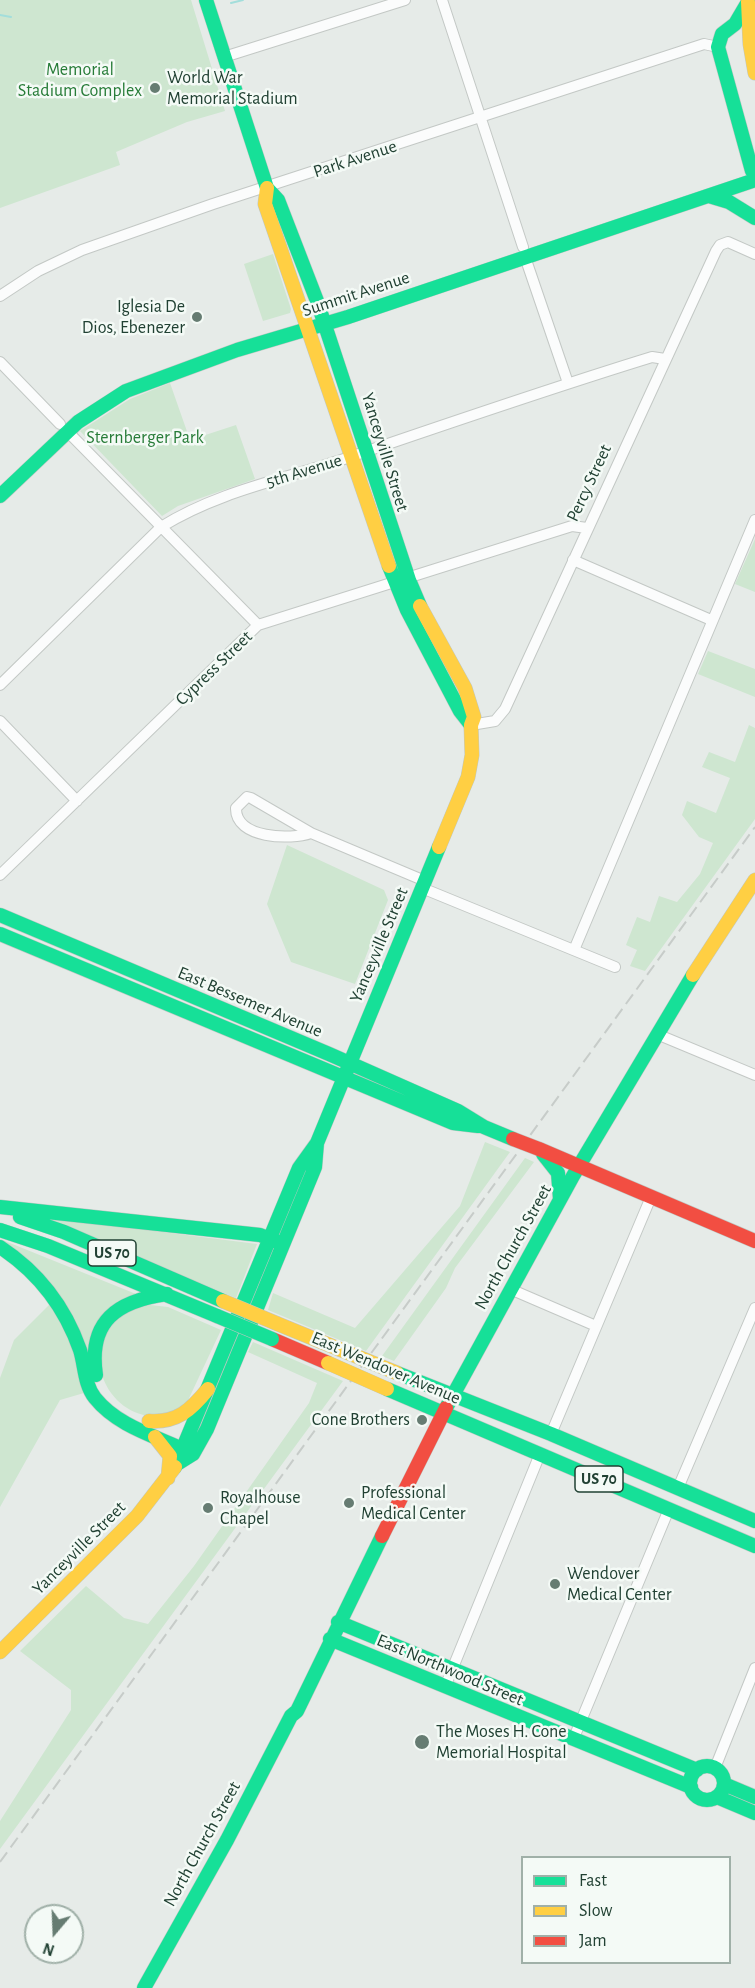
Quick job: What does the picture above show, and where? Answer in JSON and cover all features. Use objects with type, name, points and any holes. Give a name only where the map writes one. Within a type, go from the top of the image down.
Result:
[{"type":"main road","name":"Yanceyville Street","points":[[190,1446],[208,1389],[315,1167],[317,1143],[468,777],[472,755],[471,725],[474,717],[465,688],[426,618],[409,580],[323,319],[278,200],[267,188],[206,0]]},
{"type":"main road","points":[[748,1],[735,24],[711,46],[754,174]]},
{"type":"main road","points":[[748,1],[750,44],[755,73]]},
{"type":"main road","name":"Summit Avenue","points":[[524,252],[709,196],[754,174]]},
{"type":"main road","name":"Summit Avenue","points":[[0,496],[93,398],[131,377],[323,319],[754,174]]},
{"type":"main road","name":"Yanceyville Street","points":[[267,188],[265,204],[395,584],[409,618],[447,683],[463,718],[471,725]]},
{"type":"main road","points":[[709,196],[729,202],[755,218]]},
{"type":"main road","name":"Summit Avenue","points":[[0,482],[64,428]]},
{"type":"main road","name":"North Church Street","points":[[144,1988],[227,1840],[291,1716],[297,1711],[322,1661],[328,1642],[453,1394],[510,1289],[579,1167],[718,934],[755,880]]},
{"type":"main road","name":"East Bessemer Avenue","points":[[0,915],[346,1071]]},
{"type":"main road","name":"East Bessemer Avenue","points":[[0,934],[346,1071],[458,1111],[484,1127],[755,1241]]},
{"type":"main road","points":[[539,1149],[558,1173],[560,1200]]},
{"type":"main road","points":[[0,1208],[260,1235],[277,1242]]},
{"type":"main road","name":"East Wendover Avenue","points":[[0,1208],[64,1232],[223,1301],[551,1434],[755,1521]]},
{"type":"main road","name":"East Wendover Avenue","points":[[0,1230],[48,1246],[167,1294],[755,1546]]},
{"type":"main road","name":"Yanceyville Street","points":[[0,1652],[137,1516],[190,1446],[277,1242]]},
{"type":"main road","points":[[0,1247],[27,1268],[61,1307],[80,1352],[92,1395],[105,1410],[150,1427],[190,1446]]},
{"type":"main road","points":[[167,1294],[135,1300],[114,1311],[102,1324],[92,1361],[96,1379],[105,1394],[150,1427],[162,1443],[170,1456],[168,1478]]},
{"type":"main road","points":[[150,1427],[173,1421],[194,1406],[208,1389]]},
{"type":"main road","name":"East Northwood Street","points":[[338,1622],[697,1770],[706,1767],[715,1768]]},
{"type":"main road","name":"East Northwood Street","points":[[328,1642],[691,1787],[694,1794],[702,1799],[717,1797],[755,1813]]},
{"type":"main road","points":[[715,1768],[721,1774],[724,1784],[717,1797]]},
{"type":"main road","points":[[691,1787],[691,1778],[697,1770]]},
{"type":"main road","points":[[724,1784],[755,1797]]},
{"type":"street","points":[[224,57],[405,0]]},
{"type":"street","points":[[442,0],[568,383]]},
{"type":"street","name":"Park Avenue","points":[[0,296],[38,271],[82,250],[482,117],[711,46]]},
{"type":"street","name":"Percy Street","points":[[471,725],[490,723],[503,713],[665,359],[720,245],[728,242],[755,254]]},
{"type":"street","name":"5th Avenue","points":[[0,685],[160,527],[185,512],[230,493],[352,456],[568,383],[652,357],[665,359]]},
{"type":"street","points":[[0,362],[258,626]]},
{"type":"street","points":[[574,950],[755,520]]},
{"type":"street","name":"Cypress Street","points":[[0,875],[258,626],[409,580],[572,526],[587,528]]},
{"type":"street","points":[[573,560],[711,620]]},
{"type":"street","points":[[0,721],[77,801]]},
{"type":"street","points":[[311,832],[301,836],[277,836],[252,830],[240,820],[236,808],[247,797],[251,798],[311,832],[615,967]]},
{"type":"street","points":[[659,1035],[755,1075]]},
{"type":"street","points":[[551,1434],[651,1197]]},
{"type":"street","points":[[510,1289],[596,1326]]},
{"type":"street","points":[[678,1488],[755,1308]]},
{"type":"street","points":[[445,1687],[540,1454]]},
{"type":"street","points":[[573,1740],[669,1509]]},
{"type":"street","points":[[715,1768],[755,1668]]},
{"type":"green space","name":"Memorial Stadium Complex","points":[[0,0],[191,0],[225,111],[187,122],[116,152],[120,165],[0,208]]},
{"type":"green space","points":[[273,254],[291,309],[290,313],[263,321],[244,264]]},
{"type":"green space","name":"Sternberger Park","points":[[170,383],[190,440],[236,425],[255,479],[178,506],[162,516],[80,431],[130,399]]},
{"type":"green space","points":[[755,539],[755,592],[735,584]]},
{"type":"green space","points":[[708,651],[755,669],[755,697],[698,674]]},
{"type":"green space","points":[[749,725],[755,728],[755,819],[645,971],[630,966],[637,950],[626,945],[637,917],[650,922],[659,896],[677,902],[700,874],[713,843],[699,837],[682,815],[687,801],[716,813],[730,778],[702,767],[709,752],[735,762]]},
{"type":"green space","points":[[287,845],[384,890],[388,900],[355,984],[291,962],[267,904]]},
{"type":"green space","points":[[485,1142],[510,1152],[366,1351],[268,1310],[273,1293],[355,1328],[460,1206]]},
{"type":"green space","points":[[525,1158],[534,1162],[455,1268],[446,1288],[394,1361],[382,1356]]},
{"type":"green space","points":[[37,1216],[257,1244],[236,1298]]},
{"type":"green space","points":[[0,1239],[141,1296],[129,1300],[88,1356]]},
{"type":"green space","points":[[50,1304],[70,1340],[84,1393],[60,1400],[0,1507],[0,1378],[14,1340]]},
{"type":"green space","points":[[150,1305],[168,1307],[221,1330],[184,1409],[162,1416],[141,1414],[123,1405],[109,1390],[101,1372],[100,1352],[107,1332],[124,1314]]},
{"type":"green space","points":[[253,1342],[343,1381],[0,1849],[0,1821],[71,1710],[71,1690],[20,1651],[86,1586],[124,1618],[148,1624],[194,1566],[309,1403],[317,1383],[248,1352]]},
{"type":"waterway","points":[[231,3],[243,0]]},
{"type":"waterway","points":[[0,15],[11,17]]},
{"type":"railway","points":[[0,1862],[755,827]]},
{"type":"traffic: fast","points":[[206,0],[267,188],[278,200],[317,301],[409,580],[420,606]]},
{"type":"traffic: fast","points":[[748,2],[735,24],[722,34],[718,47],[752,171]]},
{"type":"traffic: fast","points":[[0,496],[78,422],[126,391],[237,350],[348,317],[755,180]]},
{"type":"traffic: fast","points":[[709,196],[729,202],[755,218]]},
{"type":"traffic: fast","points":[[389,566],[407,610],[460,711],[471,725]]},
{"type":"traffic: fast","points":[[177,1464],[193,1454],[207,1429],[315,1167],[317,1143],[439,847]]},
{"type":"traffic: fast","points":[[0,915],[329,1054],[458,1111],[484,1127],[513,1139]]},
{"type":"traffic: fast","points":[[0,934],[453,1123],[478,1126]]},
{"type":"traffic: fast","points":[[446,1408],[573,1176],[693,975]]},
{"type":"traffic: fast","points":[[175,1467],[299,1168],[317,1143]]},
{"type":"traffic: fast","points":[[543,1154],[558,1173],[560,1199]]},
{"type":"traffic: fast","points":[[0,1207],[260,1235],[283,1244]]},
{"type":"traffic: fast","points":[[20,1217],[64,1232],[223,1301]]},
{"type":"traffic: fast","points":[[0,1230],[48,1246],[217,1316]]},
{"type":"traffic: fast","points":[[0,1247],[38,1279],[67,1319],[80,1350],[91,1393],[95,1398],[116,1417],[128,1424],[193,1454]]},
{"type":"traffic: fast","points":[[96,1375],[97,1341],[102,1327],[110,1317],[120,1308],[134,1302],[167,1294]]},
{"type":"traffic: fast","points":[[217,1316],[272,1339]]},
{"type":"traffic: fast","points":[[397,1373],[551,1434],[755,1521]]},
{"type":"traffic: fast","points":[[387,1389],[755,1546]]},
{"type":"traffic: fast","points":[[144,1988],[227,1840],[291,1716],[297,1711],[382,1536]]},
{"type":"traffic: fast","points":[[338,1622],[697,1770]]},
{"type":"traffic: fast","points":[[330,1639],[691,1787]]},
{"type":"traffic: fast","points":[[707,1766],[719,1771],[724,1783],[719,1795],[707,1800],[695,1795],[690,1783],[695,1771],[707,1766]]},
{"type":"traffic: fast","points":[[724,1784],[755,1797]]},
{"type":"traffic: fast","points":[[717,1797],[755,1813]]},
{"type":"traffic: slow","points":[[748,2],[750,44],[755,73]]},
{"type":"traffic: slow","points":[[267,188],[265,204],[389,566]]},
{"type":"traffic: slow","points":[[420,606],[465,688],[474,717],[471,725],[472,755],[468,777],[439,847]]},
{"type":"traffic: slow","points":[[693,975],[755,880]]},
{"type":"traffic: slow","points":[[223,1301],[278,1324]]},
{"type":"traffic: slow","points":[[278,1324],[339,1349]]},
{"type":"traffic: slow","points":[[339,1349],[397,1373]]},
{"type":"traffic: slow","points":[[328,1363],[387,1389]]},
{"type":"traffic: slow","points":[[149,1421],[168,1420],[183,1414],[208,1389]]},
{"type":"traffic: slow","points":[[155,1437],[170,1456],[168,1478]]},
{"type":"traffic: slow","points":[[0,1652],[137,1516],[175,1467]]},
{"type":"traffic: jam","points":[[513,1139],[539,1149]]},
{"type":"traffic: jam","points":[[539,1149],[755,1241]]},
{"type":"traffic: jam","points":[[272,1339],[328,1363]]},
{"type":"traffic: jam","points":[[382,1536],[446,1408]]},
{"type":"place","name":"World War Memorial Stadium","points":[[155,88]]},
{"type":"place","name":"Iglesia De Dios, Ebenezer","points":[[197,317]]},
{"type":"place","name":"Cone Brothers","points":[[422,1420]]},
{"type":"place","name":"Professional Medical Center","points":[[349,1503]]},
{"type":"place","name":"Royalhouse Chapel","points":[[208,1508]]},
{"type":"place","name":"Wendover Medical Center","points":[[555,1584]]},
{"type":"place","name":"The Moses H. Cone Memorial Hospital","points":[[422,1742]]}]
